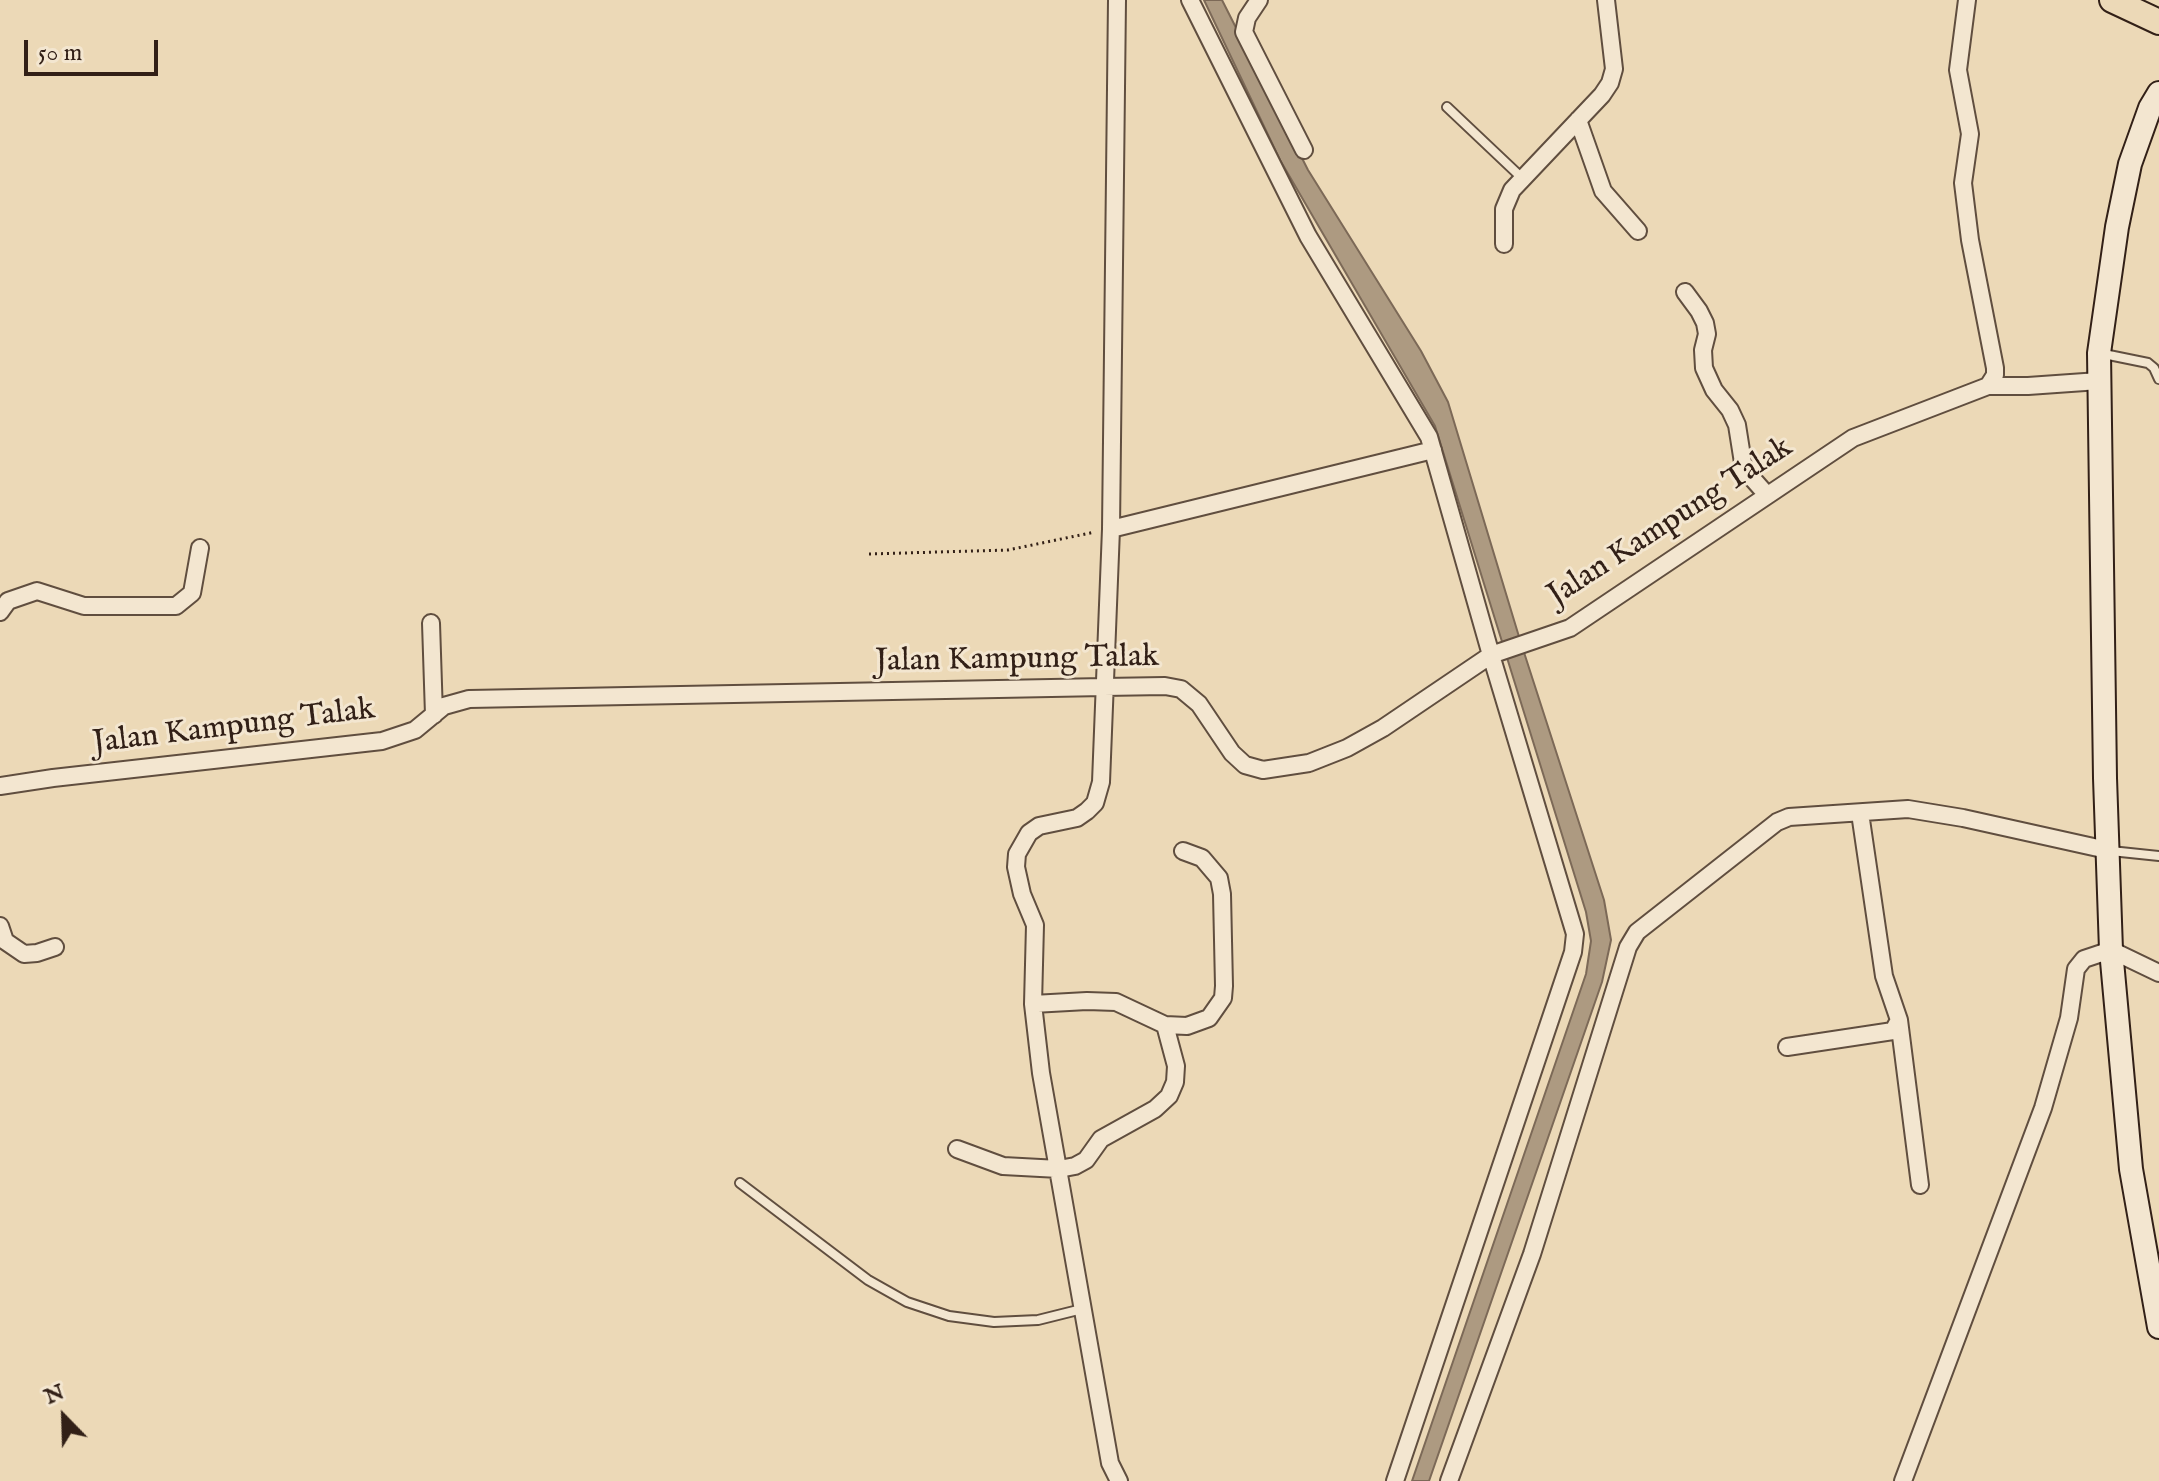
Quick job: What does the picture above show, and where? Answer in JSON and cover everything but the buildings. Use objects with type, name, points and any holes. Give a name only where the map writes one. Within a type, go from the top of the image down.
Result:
[{"type":"main road","points":[[2112,0],[2159,22]]},
{"type":"street","points":[[1117,0],[1111,529],[1101,782],[1095,803],[1077,818],[1039,826],[1029,833],[1017,854],[1016,867],[1022,894],[1035,925],[1033,1004],[1041,1073],[1110,1463],[1119,1481]]},
{"type":"street","points":[[1190,0],[1308,236],[1427,432],[1496,653],[1573,928],[1575,947],[1395,1481]]},
{"type":"street","points":[[1259,0],[1247,18],[1244,32],[1304,150]]},
{"type":"street","points":[[1504,244],[1506,202],[1521,177],[1602,95],[1613,76],[1606,0]]},
{"type":"street","points":[[1967,0],[1958,70],[1970,134],[1963,183],[1970,240],[1995,368],[1993,381],[1988,386]]},
{"type":"street","points":[[2159,93],[2150,108],[2130,164],[2117,227],[2099,353],[2111,950],[2131,1169],[2159,1327]]},
{"type":"street","points":[[1578,120],[1603,191],[1638,231]]},
{"type":"street","points":[[1685,292],[1705,323],[1704,368],[1737,425],[1744,469],[1767,495]]},
{"type":"street","name":"Jalan Kampung Talak","points":[[0,786],[181,762],[382,741],[415,730],[444,706],[469,699],[1104,687],[1165,686],[1188,692],[1238,760],[1245,765],[1263,770],[1309,763],[1347,748],[1383,728],[1496,653],[1570,628],[1853,438],[1988,386],[2099,381]]},
{"type":"street","points":[[1111,529],[1433,450]]},
{"type":"street","points":[[0,612],[8,601],[37,591],[84,606],[176,606],[192,593],[200,548]]},
{"type":"street","points":[[431,623],[434,715]]},
{"type":"street","points":[[1449,1481],[1532,1254],[1633,936],[1777,822],[1789,817],[1908,809],[2107,850]]},
{"type":"street","points":[[1860,813],[1884,976],[1899,1020],[1920,1185]]},
{"type":"street","points":[[1033,1004],[1116,1002],[1165,1025],[1187,1026],[1209,1018],[1223,998],[1222,894],[1219,878],[1202,858],[1183,851]]},
{"type":"street","points":[[0,926],[5,941],[24,954],[55,947]]},
{"type":"street","points":[[1903,1481],[2043,1108],[2069,1018],[2076,969],[2084,959],[2111,950],[2159,973]]},
{"type":"street","points":[[1787,1047],[1893,1031],[1899,1020]]},
{"type":"street","points":[[957,1149],[1003,1166],[1059,1169],[1081,1164],[1101,1139],[1155,1109],[1169,1096],[1177,1071],[1165,1025]]},
{"type":"lane","points":[[1447,107],[1521,177]]},
{"type":"lane","points":[[2099,353],[2148,363],[2159,379]]},
{"type":"lane","points":[[2107,850],[2159,856]]},
{"type":"lane","points":[[740,1183],[868,1280],[907,1302],[949,1316],[994,1322],[1038,1320],[1082,1309]]},
{"type":"path","points":[[869,554],[1008,550],[1111,529]]},
{"type":"shaded area","points":[[1204,0],[1222,0],[1308,170],[1421,351],[1448,402],[1520,640],[1604,900],[1611,940],[1602,982],[1429,1481],[1412,1481],[1586,974],[1591,941],[1586,912],[1435,426],[1280,160]]}]
